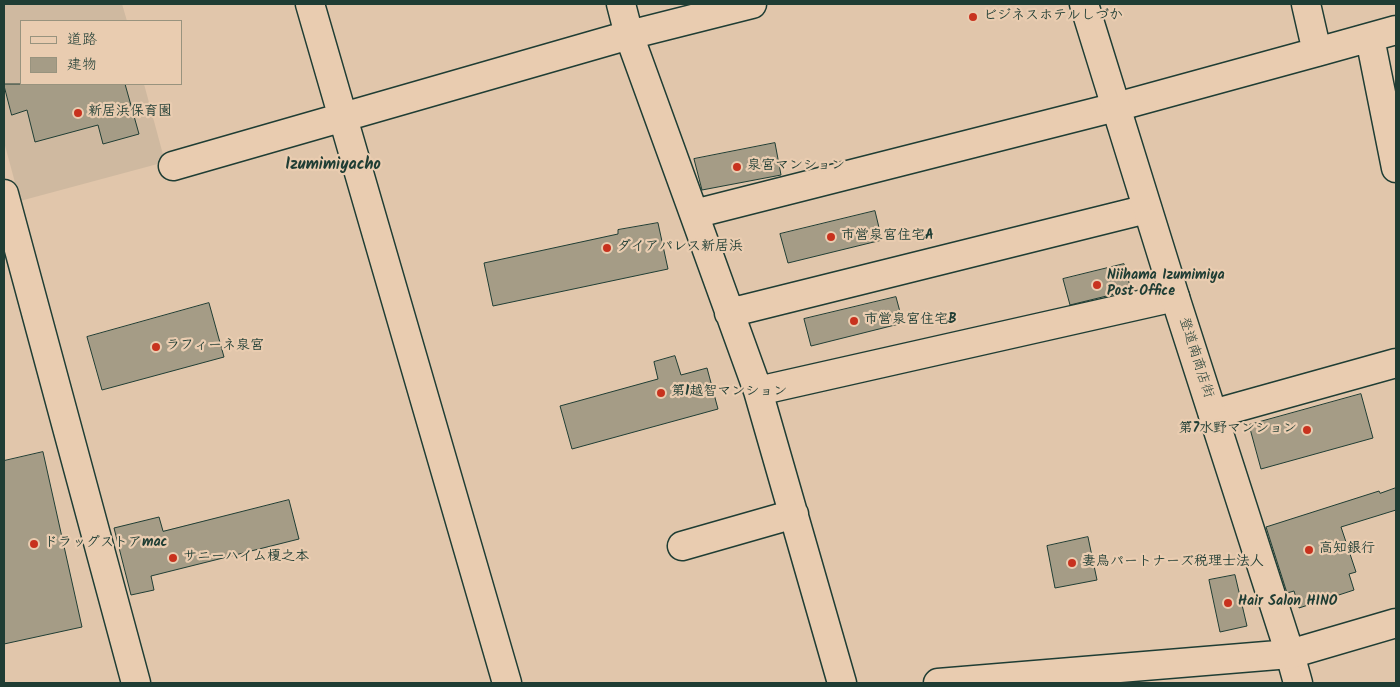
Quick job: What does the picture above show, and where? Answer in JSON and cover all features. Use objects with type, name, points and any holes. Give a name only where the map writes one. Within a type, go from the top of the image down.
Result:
[{"type":"street","points":[[310,4],[507,683]]},
{"type":"street","points":[[621,4],[629,35],[758,391],[842,683]]},
{"type":"street","points":[[172,166],[629,35],[752,4]]},
{"type":"street","name":"登道南商店街","points":[[1084,4],[1298,683]]},
{"type":"street","points":[[1306,4],[1317,52]]},
{"type":"street","points":[[694,214],[1116,107],[1396,30]]},
{"type":"street","points":[[1370,38],[1396,168]]},
{"type":"street","points":[[4,194],[136,683]]},
{"type":"street","points":[[729,313],[1148,209]]},
{"type":"street","points":[[758,391],[1175,297]]},
{"type":"street","points":[[1213,414],[1396,363]]},
{"type":"street","points":[[682,546],[794,514]]},
{"type":"street","points":[[938,683],[1290,654],[1396,623]]},
{"type":"shaded area","name":"新居浜保育園","points":[[4,4],[122,4],[127,20],[20,20],[20,85],[144,85],[165,162],[20,201],[4,142]]},
{"type":"building","points":[[4,84],[125,85],[139,134],[103,144],[98,125],[35,142],[27,110],[12,115]]},
{"type":"building","name":"泉宮マンション","points":[[775,143],[781,175],[702,190],[694,159]]},
{"type":"building","name":"市営泉宮住宅A","points":[[875,211],[882,240],[788,263],[780,234]]},
{"type":"building","name":"ダイアパレス新居浜","points":[[658,223],[668,269],[493,306],[484,263],[618,234],[618,230]]},
{"type":"building","points":[[1124,264],[1131,290],[1070,305],[1063,279]]},
{"type":"building","name":"市営泉宮住宅B","points":[[896,297],[903,323],[811,346],[804,319]]},
{"type":"building","name":"ラフィーネ泉宮","points":[[209,303],[224,357],[102,390],[87,337]]},
{"type":"building","name":"第1越智マンション","points":[[675,356],[681,375],[707,368],[718,409],[572,449],[560,406],[658,379],[654,362]]},
{"type":"building","name":"第7水野マンション","points":[[1361,394],[1373,438],[1261,469],[1249,425]]},
{"type":"building","name":"ドラッグストアmac","points":[[43,452],[82,627],[4,644],[4,461]]},
{"type":"building","name":"高知銀行","points":[[1396,488],[1396,510],[1341,527],[1356,572],[1349,574],[1354,590],[1299,608],[1294,591],[1287,593],[1266,527],[1379,491],[1380,493]]},
{"type":"building","name":"サニーハイム榎之本","points":[[289,500],[299,539],[151,576],[154,590],[131,595],[114,528],[159,517],[163,531]]},
{"type":"building","name":"妻鳥パートナーズ税理士法人","points":[[1088,537],[1097,580],[1055,588],[1047,546]]},
{"type":"building","name":"Hair Salon HINO","points":[[1235,575],[1247,626],[1220,632],[1209,580]]},
{"type":"place","name":"ビジネスホテルしづか","points":[[973,17]]},
{"type":"place","name":"新居浜保育園","points":[[78,113]]},
{"type":"place","name":"泉宮マンション","points":[[737,167]]},
{"type":"place","name":"市営泉宮住宅A","points":[[831,237]]},
{"type":"place","name":"ダイアパレス新居浜","points":[[607,248]]},
{"type":"place","name":"Niihama Izumimiya Post Office","points":[[1097,285]]},
{"type":"place","name":"市営泉宮住宅B","points":[[854,321]]},
{"type":"place","name":"ラフィーネ泉宮","points":[[156,347]]},
{"type":"place","name":"第1越智マンション","points":[[661,393]]},
{"type":"place","name":"第7水野マンション","points":[[1307,430]]},
{"type":"place","name":"ドラッグストアmac","points":[[34,544]]},
{"type":"place","name":"高知銀行","points":[[1309,550]]},
{"type":"place","name":"サニーハイム榎之本","points":[[173,558]]},
{"type":"place","name":"妻鳥パートナーズ税理士法人","points":[[1072,563]]},
{"type":"place","name":"Hair Salon HINO","points":[[1228,603]]},
{"type":"district","name":"Izumimiyacho","points":[[333,166]]}]
